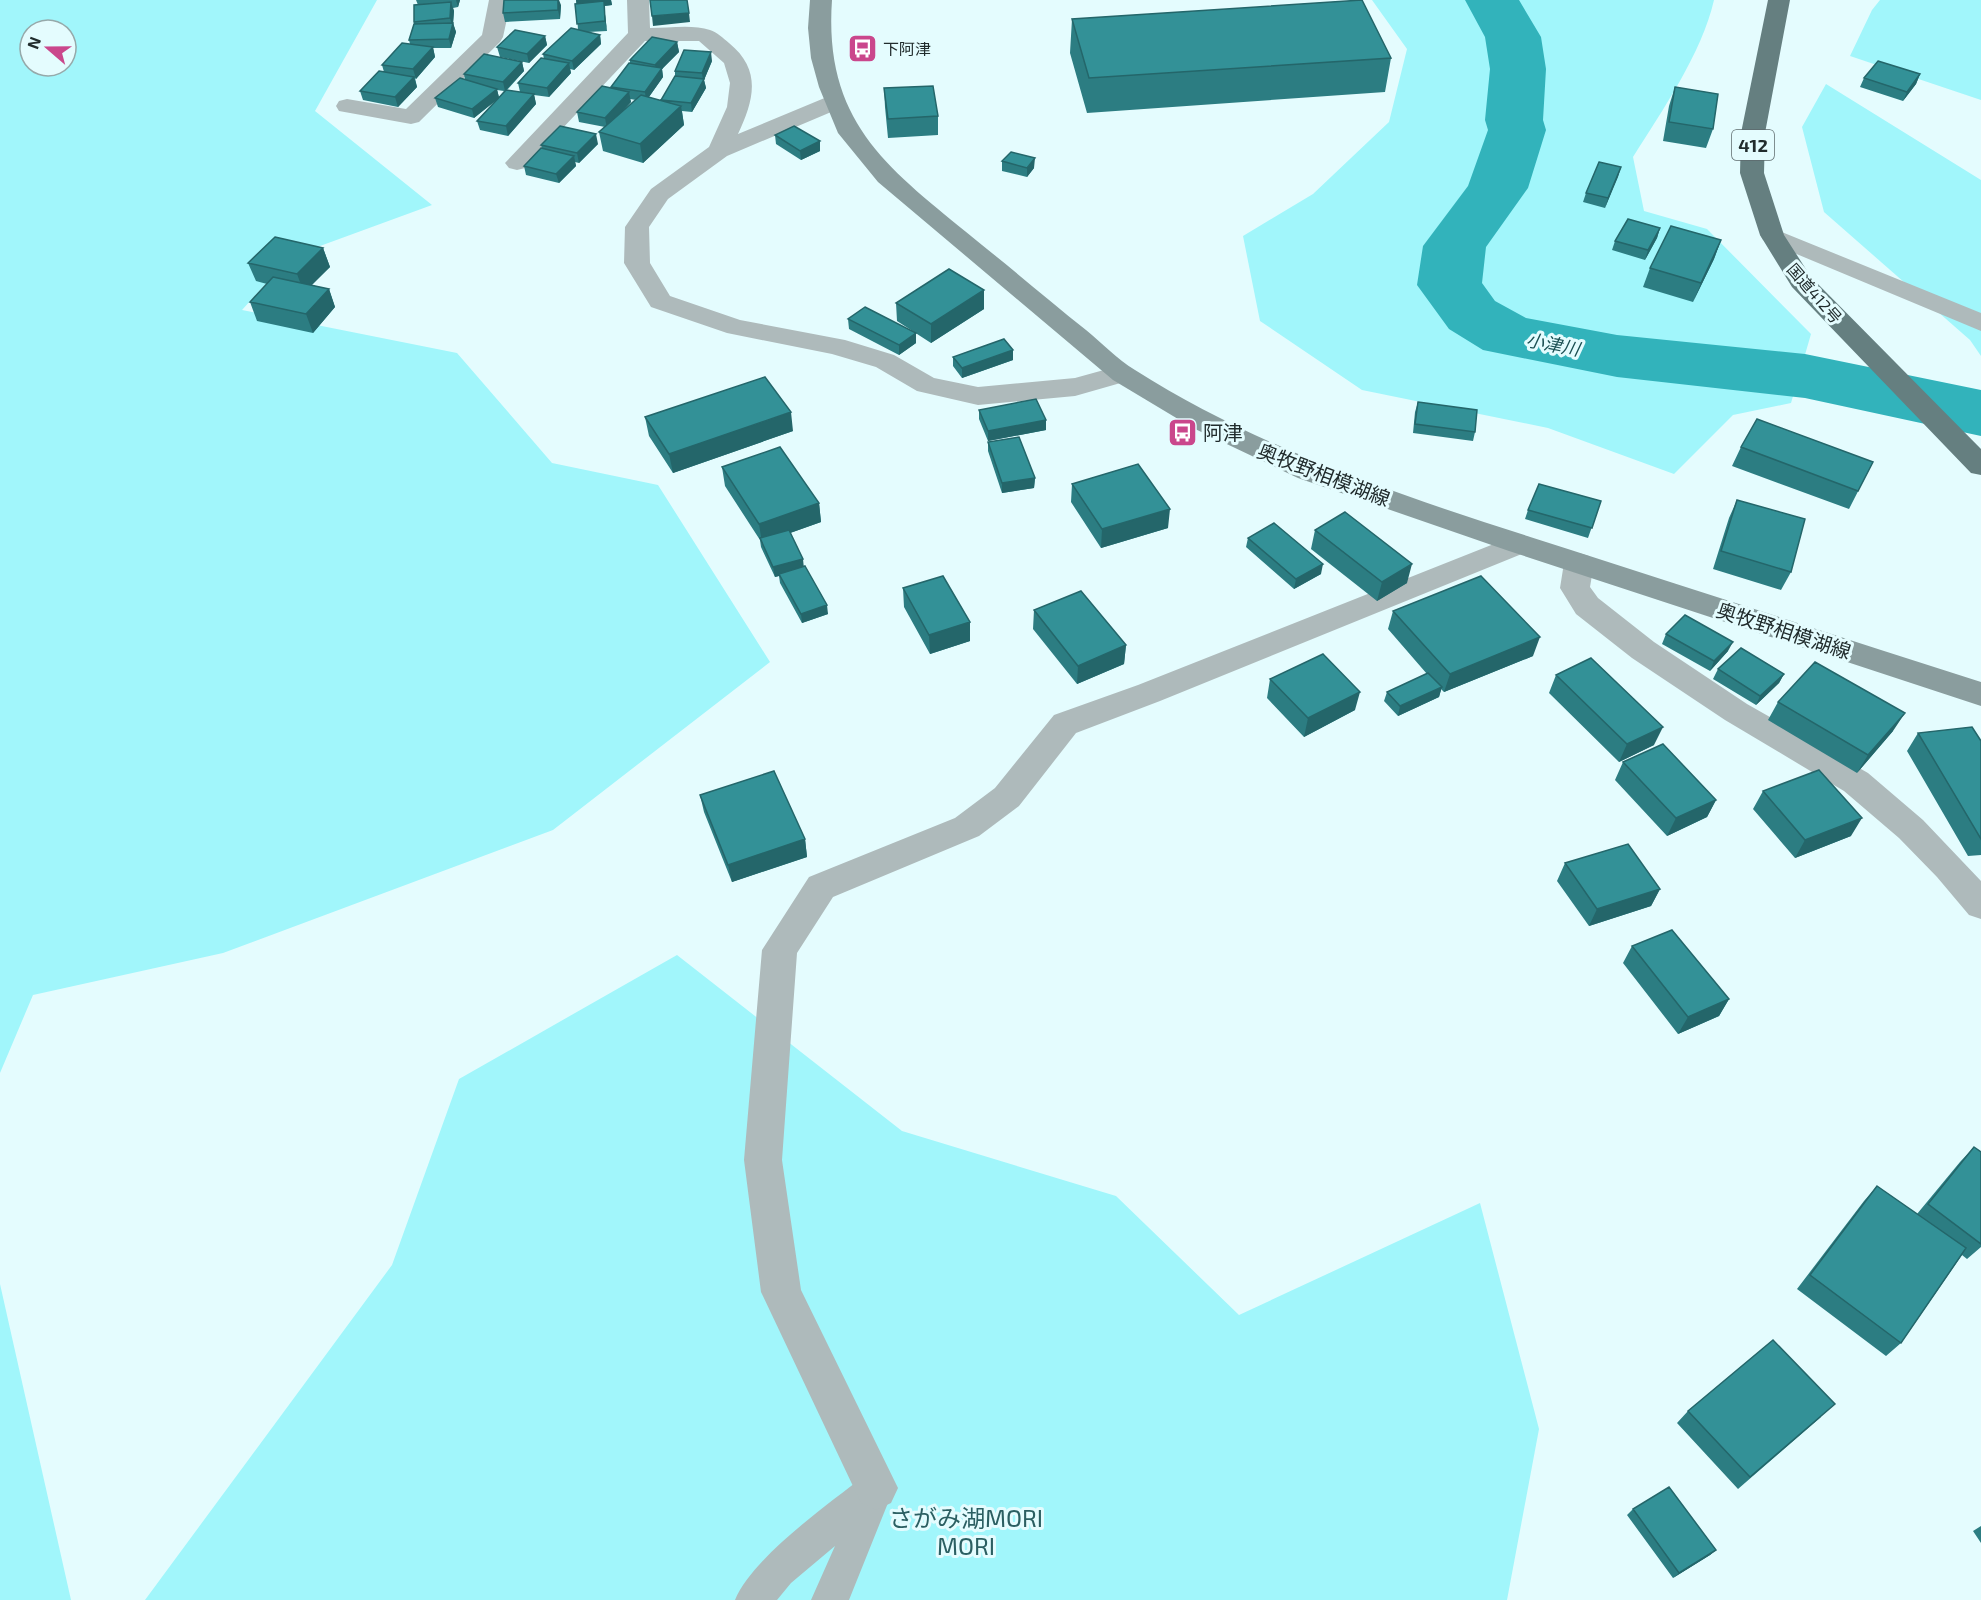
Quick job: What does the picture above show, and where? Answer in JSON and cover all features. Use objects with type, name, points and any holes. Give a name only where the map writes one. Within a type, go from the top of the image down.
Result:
[{"type":"highway","name":"国道412号","points":[[1779,0],[1753,133],[1752,173],[1772,235],[1801,282],[1981,466]]},
{"type":"main road","name":"奥牧野相模湖線","points":[[821,0],[819,28],[822,58],[835,102],[846,128],[885,177],[1122,374],[1203,422],[1308,471],[1519,544],[1981,694]]},
{"type":"street","points":[[347,106],[411,117],[492,37],[500,0]]},
{"type":"street","points":[[517,163],[639,34],[638,0]]},
{"type":"street","points":[[639,34],[705,36],[734,61],[741,76],[742,93],[719,151]]},
{"type":"street","points":[[835,102],[719,151],[659,194],[637,227],[636,263],[660,301],[736,327],[836,346],[885,361],[926,385],[978,396],[1074,387],[1122,374]]},
{"type":"street","points":[[1772,235],[1981,323]]},
{"type":"street","points":[[876,1488],[781,1292],[763,1160],[780,950],[821,887],[967,827],[1007,797],[1065,724],[1149,693],[1519,544]]},
{"type":"street","points":[[1579,563],[1575,588],[1587,606],[1643,650],[1736,712],[1856,782],[1949,867],[1981,905]]},
{"type":"lane","points":[[753,1600],[778,1569],[876,1488]]},
{"type":"lane","points":[[829,1600],[836,1590],[876,1488]]},
{"type":"green space","points":[[0,0],[377,0],[315,111],[432,205],[290,257],[242,310],[457,353],[552,463],[658,485],[770,662],[553,830],[223,953],[33,995],[0,1073]]},
{"type":"green space","points":[[1372,0],[1714,0],[1691,61],[1633,157],[1644,211],[1707,229],[1811,334],[1791,403],[1733,415],[1674,474],[1548,428],[1362,390],[1260,321],[1243,236],[1313,194],[1389,122],[1407,49]]},
{"type":"green space","points":[[1880,0],[1981,0],[1981,100],[1850,56],[1872,10]]},
{"type":"green space","points":[[1826,84],[1981,180],[1981,356],[1970,340],[1824,212],[1802,127]]},
{"type":"green space","name":"さがみ湖MORI MORI","points":[[677,955],[902,1131],[1116,1196],[1239,1315],[1480,1203],[1539,1429],[1507,1600],[145,1600],[392,1265],[459,1079]]},
{"type":"green space","points":[[0,1284],[71,1600],[0,1600]]},
{"type":"building","points":[[504,0],[558,0],[558,10],[503,13]]},
{"type":"building","points":[[650,0],[687,0],[689,13],[652,16]]},
{"type":"building","points":[[1362,0],[1391,58],[1089,78],[1072,19]]},
{"type":"building","points":[[604,1],[605,21],[577,24],[575,4]]},
{"type":"building","points":[[451,2],[450,18],[414,22],[414,5]]},
{"type":"building","points":[[453,23],[449,39],[409,40],[414,24]]},
{"type":"building","points":[[571,28],[600,35],[572,61],[543,54]]},
{"type":"building","points":[[515,30],[545,36],[527,54],[497,47]]},
{"type":"building","points":[[652,37],[677,42],[655,65],[630,60]]},
{"type":"building","points":[[402,43],[433,47],[413,69],[382,65]]},
{"type":"building","points":[[684,50],[711,52],[702,73],[675,71]]},
{"type":"building","points":[[484,54],[522,62],[503,82],[464,74]]},
{"type":"building","points":[[541,58],[569,63],[547,88],[518,83]]},
{"type":"building","points":[[1878,61],[1920,74],[1907,92],[1864,78]]},
{"type":"building","points":[[629,63],[662,68],[645,92],[611,87]]},
{"type":"building","points":[[379,71],[414,77],[395,97],[360,91]]},
{"type":"building","points":[[675,76],[704,79],[691,103],[661,100]]},
{"type":"building","points":[[460,78],[497,89],[472,109],[435,98]]},
{"type":"building","points":[[602,86],[629,92],[605,118],[577,112]]},
{"type":"building","points":[[933,86],[938,116],[888,119],[884,88]]},
{"type":"building","points":[[1675,87],[1718,94],[1713,129],[1669,122]]},
{"type":"building","points":[[506,90],[534,94],[506,126],[477,121]]},
{"type":"building","points":[[641,95],[681,106],[640,144],[599,132]]},
{"type":"building","points":[[560,126],[596,134],[577,153],[541,145]]},
{"type":"building","points":[[794,126],[820,141],[800,151],[775,135]]},
{"type":"building","points":[[541,148],[574,156],[556,174],[524,166]]},
{"type":"building","points":[[1011,152],[1035,158],[1027,168],[1002,161]]},
{"type":"building","points":[[1599,162],[1621,167],[1608,198],[1586,193]]},
{"type":"building","points":[[1628,219],[1660,228],[1648,250],[1615,241]]},
{"type":"building","points":[[1671,226],[1721,240],[1701,283],[1650,268]]},
{"type":"building","points":[[275,237],[323,248],[297,274],[248,263]]},
{"type":"building","points":[[949,269],[984,290],[931,324],[896,303]]},
{"type":"building","points":[[273,277],[329,289],[306,314],[250,302]]},
{"type":"building","points":[[865,307],[916,333],[899,345],[848,319]]},
{"type":"building","points":[[1004,339],[1013,350],[962,368],[953,357]]},
{"type":"building","points":[[765,377],[791,412],[669,454],[645,417]]},
{"type":"building","points":[[1036,399],[1046,420],[988,431],[979,410]]},
{"type":"building","points":[[1418,402],[1477,410],[1475,432],[1415,424]]},
{"type":"building","points":[[1757,419],[1873,462],[1858,491],[1741,447]]},
{"type":"building","points":[[1019,437],[1035,478],[1002,483],[988,442]]},
{"type":"building","points":[[780,447],[819,503],[759,524],[722,467]]},
{"type":"building","points":[[1138,464],[1170,509],[1102,529],[1072,484]]},
{"type":"building","points":[[1539,484],[1601,501],[1592,528],[1528,510]]},
{"type":"building","points":[[1737,500],[1805,519],[1791,572],[1721,551]]},
{"type":"building","points":[[1345,512],[1412,564],[1382,582],[1315,530]]},
{"type":"building","points":[[1274,523],[1323,564],[1296,579],[1248,538]]},
{"type":"building","points":[[789,530],[803,559],[773,567],[760,538]]},
{"type":"building","points":[[805,566],[827,605],[801,614],[779,574]]},
{"type":"building","points":[[943,576],[970,622],[929,635],[903,588]]},
{"type":"building","points":[[1481,576],[1540,637],[1450,674],[1393,611]]},
{"type":"building","points":[[1081,591],[1126,645],[1078,666],[1034,610]]},
{"type":"building","points":[[1685,615],[1733,642],[1714,661],[1666,634]]},
{"type":"building","points":[[1741,648],[1784,674],[1760,696],[1718,669]]},
{"type":"building","points":[[1323,654],[1360,692],[1308,718],[1270,679]]},
{"type":"building","points":[[1591,658],[1663,727],[1627,744],[1556,675]]},
{"type":"building","points":[[1815,662],[1905,713],[1868,755],[1778,702]]},
{"type":"building","points":[[1428,673],[1442,687],[1400,706],[1387,692]]},
{"type":"building","points":[[1972,727],[1981,741],[1981,839],[1918,733]]},
{"type":"building","points":[[1663,744],[1716,800],[1676,818],[1623,762]]},
{"type":"building","points":[[1819,770],[1862,818],[1805,840],[1763,791]]},
{"type":"building","points":[[774,771],[805,839],[728,865],[700,795]]},
{"type":"building","points":[[1628,844],[1660,889],[1597,909],[1565,863]]},
{"type":"building","points":[[1672,930],[1729,999],[1688,1017],[1632,946]]},
{"type":"building","points":[[1974,1147],[1981,1152],[1981,1244],[1928,1204]]},
{"type":"building","points":[[1877,1186],[1966,1248],[1901,1343],[1810,1275]]},
{"type":"building","points":[[1773,1340],[1835,1404],[1750,1477],[1688,1411]]},
{"type":"building","points":[[1669,1487],[1716,1550],[1679,1573],[1633,1509]]},
{"type":"waterway","name":"小津川","points":[[1492,0],[1513,37],[1518,69],[1514,120],[1517,130],[1498,188],[1455,246],[1449,285],[1472,315],[1507,335],[1617,356],[1805,376],[1981,413]]},
{"type":"place","name":"下阿津","points":[[862,48]]},
{"type":"place","name":"阿津","points":[[1182,432]]}]
